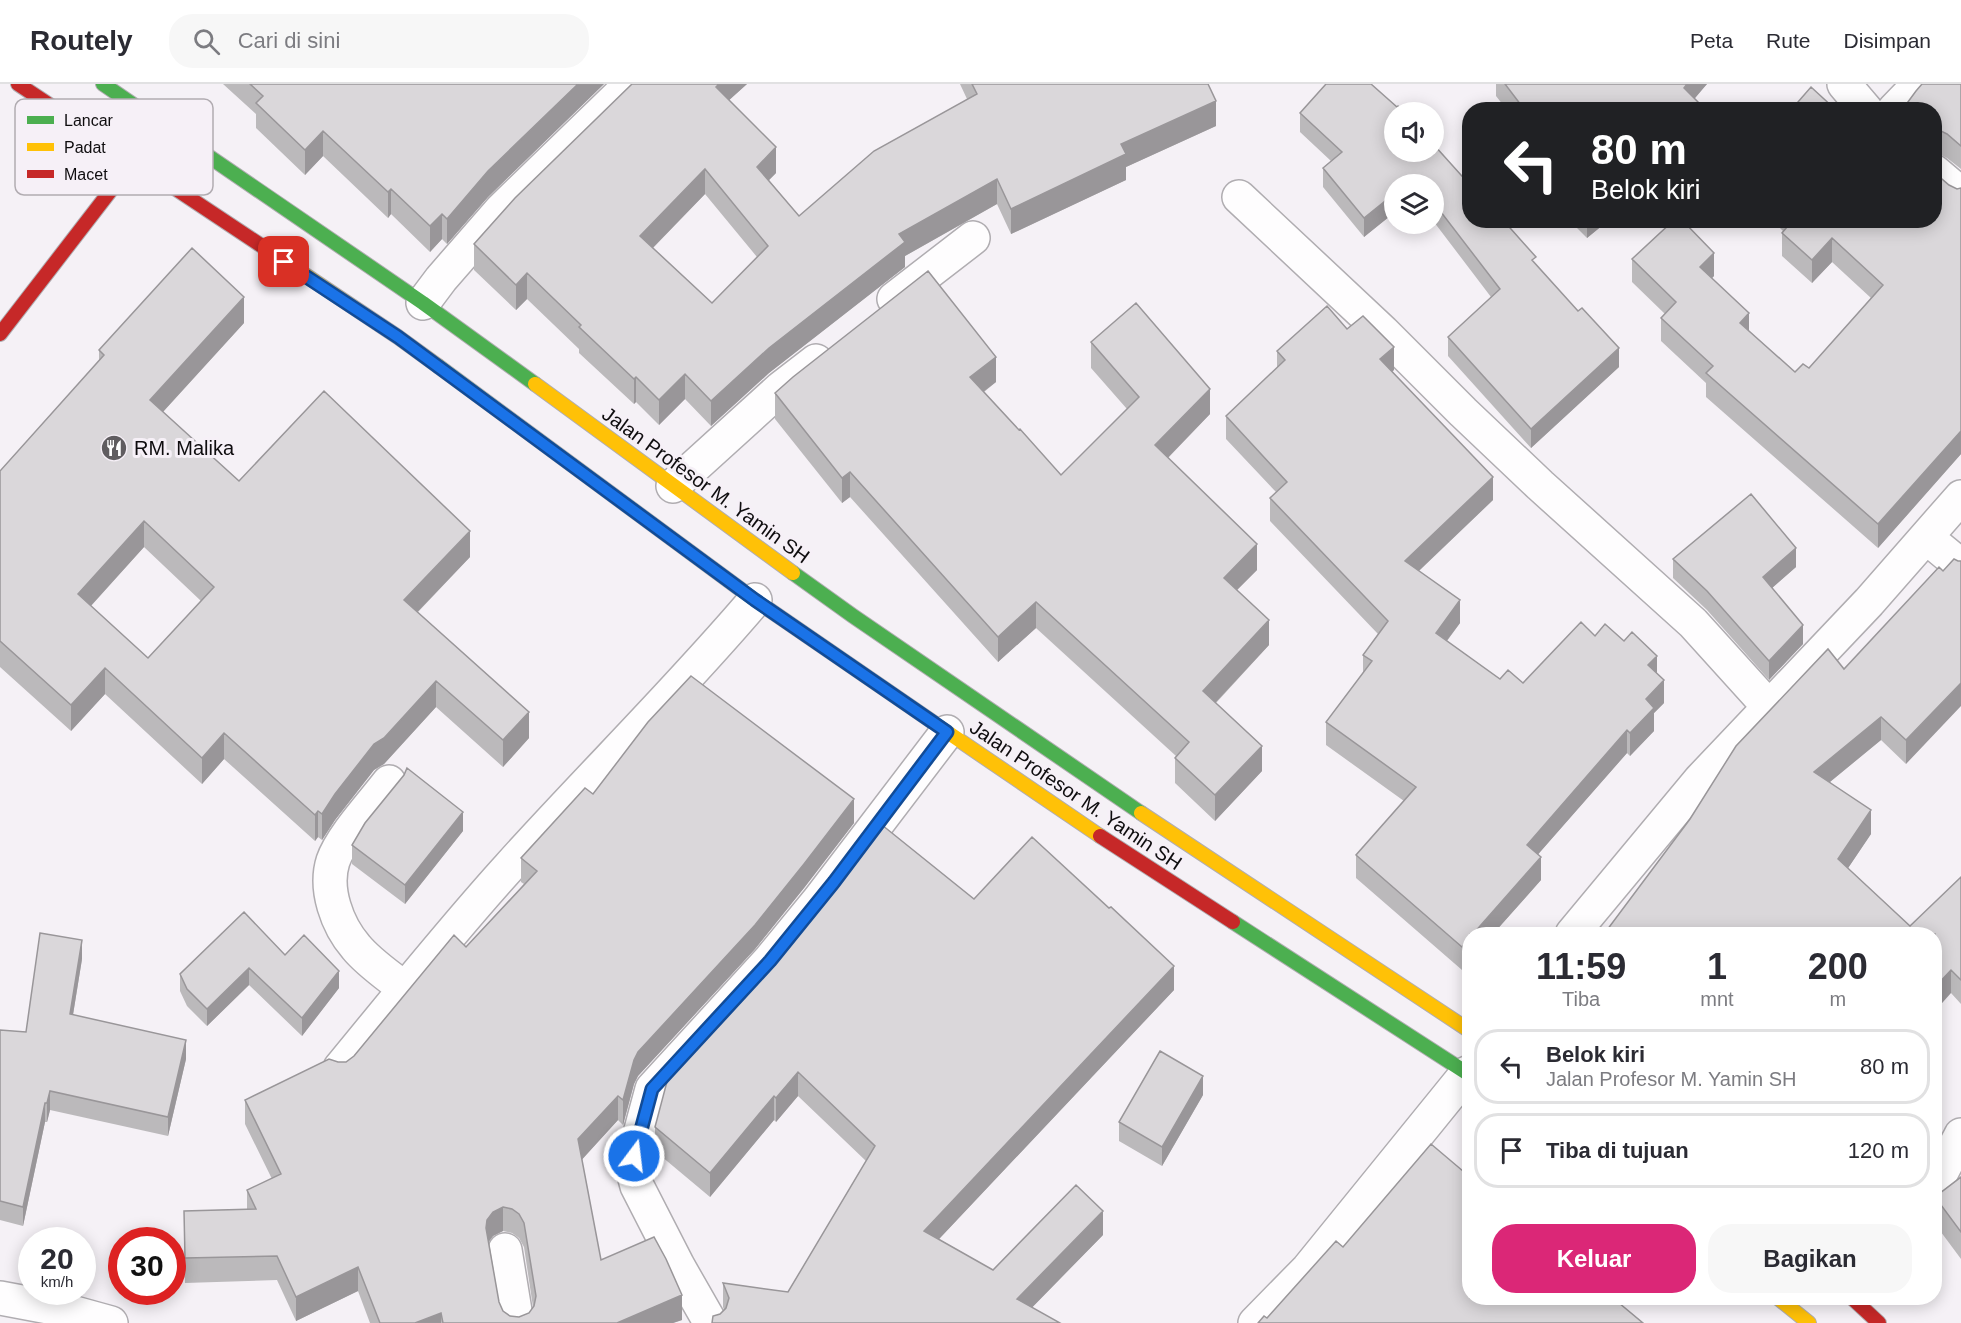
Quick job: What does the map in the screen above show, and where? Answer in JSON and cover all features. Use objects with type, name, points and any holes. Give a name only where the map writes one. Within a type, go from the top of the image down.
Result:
[{"type":"main road","name":"Jalan Profesor M. Yamin SH","points":[[18,84],[40,99]]},
{"type":"main road","name":"Jalan Profesor M. Yamin SH","points":[[103,84],[125,99]]},
{"type":"main road","name":"Jalan Profesor M. Yamin SH","points":[[213,159],[423,303],[1086,783],[1462,1026]]},
{"type":"main road","points":[[0,334],[107,195]]},
{"type":"main road","name":"Jalan Profesor M. Yamin SH","points":[[184,195],[398,337],[755,600],[947,732],[1068,809],[1462,1070]]},
{"type":"main road","points":[[1787,1305],[1809,1323]]},
{"type":"street","points":[[423,303],[501,210],[631,84]]},
{"type":"street","points":[[1844,84],[1859,102]]},
{"type":"street","points":[[1902,102],[1919,84]]},
{"type":"street","points":[[1942,178],[1961,194]]},
{"type":"street","points":[[1239,197],[1383,332],[1540,485],[1776,700]]},
{"type":"street","points":[[873,316],[973,238]]},
{"type":"street","points":[[673,486],[781,388],[836,345]]},
{"type":"street","points":[[1578,927],[1700,780],[1851,622],[1961,497]]},
{"type":"street","points":[[1926,537],[1961,566]]},
{"type":"street","points":[[340,1068],[442,943],[508,868],[717,644],[755,600]]},
{"type":"street","points":[[710,1322],[637,1186],[633,1171],[634,1156],[652,1089],[770,961],[834,882],[947,732]]},
{"type":"street","points":[[389,782],[342,843],[333,861],[330,882],[334,907],[344,930],[356,948],[405,989]]},
{"type":"street","points":[[1255,1323],[1308,1269],[1462,1081]]},
{"type":"street","points":[[1942,1172],[1961,1135]]},
{"type":"street","points":[[505,1250],[516,1323]]},
{"type":"street","points":[[0,1298],[64,1310],[111,1323]]},
{"type":"building","points":[[250,84],[578,84],[488,171],[447,219],[442,214],[430,226],[391,189],[388,192],[323,131],[305,150],[256,103],[263,96]]},
{"type":"building","points":[[632,84],[719,84],[716,87],[776,147],[757,167],[799,216],[874,151],[977,94],[972,84],[1208,84],[1216,101],[1121,144],[1126,154],[1011,209],[997,179],[899,234],[905,242],[769,348],[711,401],[685,374],[659,400],[579,327],[581,325],[527,273],[516,285],[474,244],[515,198]],"holes":[[[705,169],[768,246],[712,303],[640,236]]]},
{"type":"building","points":[[1326,84],[1371,84],[1391,102],[1384,102],[1384,162],[1444,162],[1444,156],[1462,176],[1462,228],[1510,228],[1536,257],[1532,260],[1578,311],[1582,308],[1619,348],[1531,429],[1448,337],[1500,289],[1444,216],[1444,174],[1384,174],[1384,202],[1364,218],[1323,168],[1342,152],[1300,113]]},
{"type":"building","points":[[1505,84],[1687,84],[1684,88],[1698,102],[1519,102]]},
{"type":"building","points":[[1922,84],[1961,84],[1961,146],[1942,132],[1942,102],[1908,102]]},
{"type":"building","points":[[1811,87],[1827,102],[1798,102]]},
{"type":"building","points":[[1942,179],[1957,189],[1961,188],[1961,431],[1878,524],[1706,373],[1713,366],[1661,318],[1676,302],[1632,259],[1665,228],[1690,228],[1714,253],[1700,267],[1749,313],[1740,323],[1795,372],[1803,364],[1809,368],[1883,285],[1832,238],[1812,260],[1782,233],[1786,228],[1942,228]]},
{"type":"building","points":[[192,248],[244,297],[150,400],[239,481],[324,391],[470,531],[404,600],[529,712],[503,740],[436,681],[384,738],[374,744],[322,814],[318,811],[315,815],[224,733],[202,758],[105,668],[71,705],[0,641],[0,471],[104,355],[99,350]],"holes":[[[144,521],[214,587],[148,658],[78,594]]]},
{"type":"building","points":[[928,271],[996,357],[970,377],[1061,475],[1139,397],[1091,342],[1136,303],[1210,389],[1155,445],[1257,544],[1224,578],[1269,620],[1203,691],[1262,746],[1215,795],[1175,758],[1189,742],[1036,602],[998,637],[850,472],[842,478],[775,393]]},
{"type":"building","points":[[1327,306],[1347,329],[1363,316],[1394,347],[1380,359],[1493,477],[1405,561],[1460,600],[1436,633],[1500,679],[1508,670],[1523,683],[1581,622],[1595,636],[1605,624],[1624,641],[1632,632],[1657,656],[1648,665],[1664,680],[1646,699],[1654,708],[1630,733],[1627,730],[1527,845],[1541,857],[1479,927],[1462,927],[1462,947],[1356,855],[1416,787],[1326,722],[1372,661],[1363,655],[1388,621],[1270,498],[1287,482],[1226,416],[1285,360],[1277,351]]},
{"type":"building","points":[[1751,494],[1796,548],[1763,577],[1803,625],[1769,661],[1707,591],[1673,559]]},
{"type":"building","points":[[1954,559],[1961,561],[1961,683],[1906,740],[1881,717],[1814,772],[1871,810],[1838,859],[1910,926],[1961,877],[1961,980],[1951,970],[1942,980],[1942,927],[1609,927],[1690,819],[1736,746],[1828,649],[1844,669],[1939,567],[1943,571]]},
{"type":"building","points":[[691,676],[854,799],[755,925],[638,1052],[623,1100],[618,1096],[578,1139],[601,1260],[654,1237],[682,1295],[617,1323],[443,1323],[441,1313],[415,1323],[380,1323],[358,1267],[296,1297],[277,1256],[186,1258],[184,1211],[256,1209],[247,1190],[281,1174],[245,1100],[329,1059],[346,1062],[354,1056],[454,935],[466,947],[537,871],[521,858],[585,788],[593,794],[648,722]],"holes":[[[503,1207],[519,1214],[524,1223],[536,1296],[534,1306],[529,1313],[519,1317],[510,1316],[503,1311],[499,1302],[486,1228],[487,1220],[493,1212]]]},
{"type":"building","points":[[407,768],[463,812],[405,885],[352,845],[365,823],[404,775]]},
{"type":"building","points":[[882,825],[974,899],[1032,837],[1174,966],[924,1231],[993,1270],[1076,1185],[1103,1211],[1017,1299],[1060,1323],[712,1323],[713,1316],[720,1314],[726,1308],[729,1298],[723,1283],[788,1292],[875,1146],[798,1072],[776,1098],[774,1096],[710,1173],[655,1127],[669,1074],[783,949]]},
{"type":"building","points":[[244,912],[285,955],[304,935],[339,971],[302,1018],[249,968],[207,1009],[187,989],[180,974]]},
{"type":"building","points":[[40,933],[82,940],[70,1014],[186,1040],[168,1117],[50,1091],[47,1103],[45,1103],[23,1207],[0,1201],[0,1030],[26,1032]]},
{"type":"building","points":[[1160,1051],[1203,1076],[1162,1147],[1119,1122]]},
{"type":"building","points":[[1431,1144],[1462,1170],[1462,1305],[1621,1305],[1643,1323],[1258,1323],[1264,1316],[1267,1318],[1336,1241],[1343,1247]]},
{"type":"building","points":[[1961,1177],[1961,1232],[1942,1206],[1942,1192]]},
{"type":"traffic: fast","points":[[103,84],[125,99]]},
{"type":"traffic: fast","points":[[213,159],[423,303],[535,384]]},
{"type":"traffic: fast","points":[[438,366],[755,600],[940,727]]},
{"type":"traffic: fast","points":[[793,573],[1141,813]]},
{"type":"traffic: fast","points":[[1233,922],[1462,1070]]},
{"type":"traffic: slow","points":[[280,258],[438,366]]},
{"type":"traffic: slow","points":[[535,384],[793,573]]},
{"type":"traffic: slow","points":[[940,727],[1100,836]]},
{"type":"traffic: slow","points":[[1141,813],[1462,1026]]},
{"type":"traffic: slow","points":[[1787,1305],[1809,1323]]},
{"type":"traffic: jam","points":[[18,84],[41,99]]},
{"type":"traffic: jam","points":[[0,334],[107,195]]},
{"type":"traffic: jam","points":[[185,195],[280,258]]},
{"type":"traffic: jam","points":[[1100,836],[1233,922]]},
{"type":"traffic: jam","points":[[1860,1305],[1879,1323]]},
{"type":"place","name":"RM. Malika","points":[[114,448]]},
{"type":"route","points":[[284,262],[398,337],[755,600],[947,732],[834,882],[770,961],[652,1089],[634,1156]]}]
